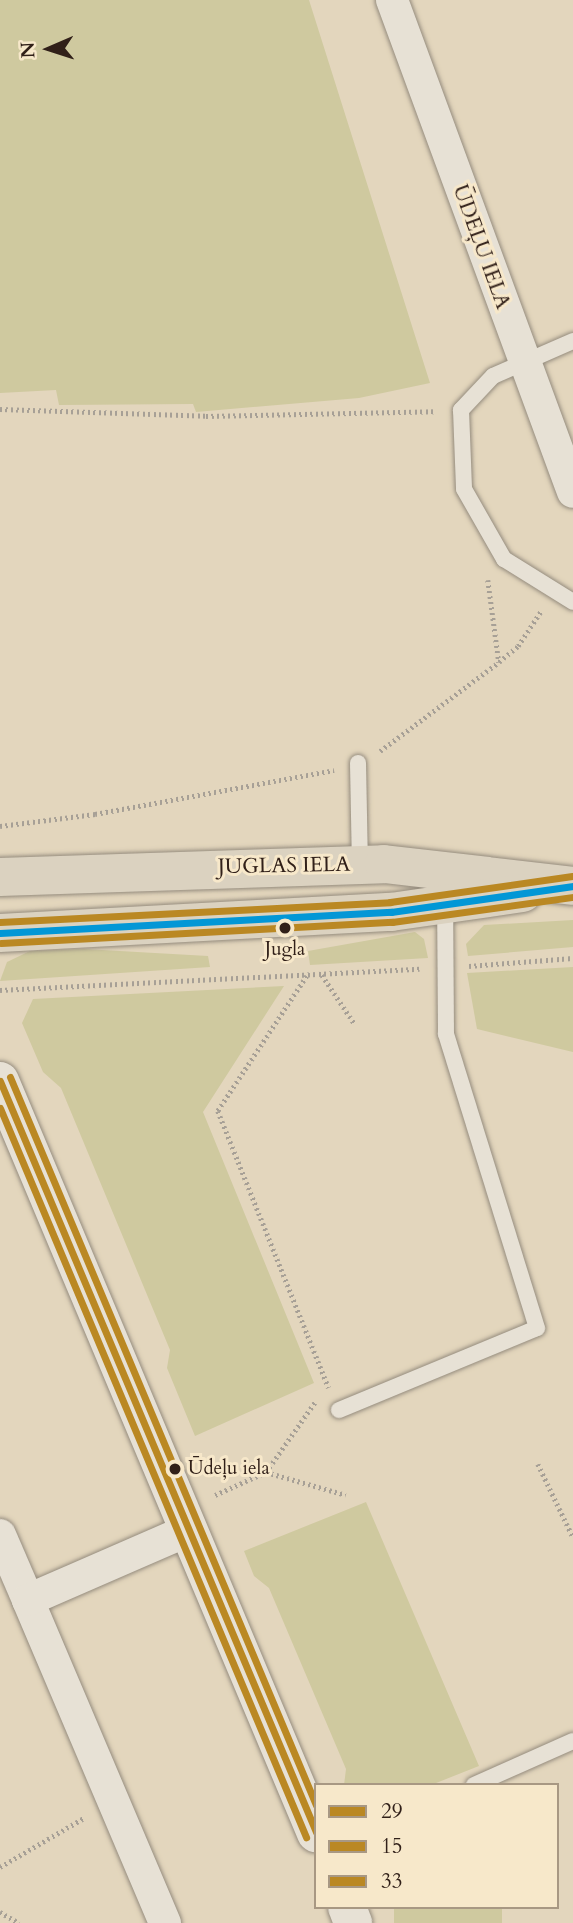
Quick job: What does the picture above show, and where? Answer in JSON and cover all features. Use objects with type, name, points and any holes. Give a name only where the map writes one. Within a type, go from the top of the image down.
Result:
[{"type":"main road","name":"JUGLAS IELA","points":[[0,877],[360,864],[570,886]]},
{"type":"main road","name":"JUGLAS IELA","points":[[0,933],[445,905],[570,886]]},
{"type":"street","name":"ŪDEĻU IELA","points":[[392,0],[522,360],[573,492]]},
{"type":"street","points":[[0,1081],[314,1828]]},
{"type":"street","points":[[28,1600],[183,1521]]},
{"type":"street","points":[[0,1535],[165,1923]]},
{"type":"lane","points":[[573,341],[522,360],[493,376],[461,410],[464,489],[504,559],[573,602]]},
{"type":"lane","points":[[358,763],[360,864]]},
{"type":"lane","points":[[339,1410],[537,1328],[446,1034],[448,967],[445,905]]},
{"type":"lane","points":[[478,1783],[573,1741]]},
{"type":"path","points":[[0,409],[205,416],[461,410]]},
{"type":"path","points":[[486,567],[499,663]]},
{"type":"path","points":[[0,826],[95,814],[358,763],[499,663],[518,646],[555,590]]},
{"type":"path","points":[[0,990],[321,975],[573,958]]},
{"type":"path","points":[[308,975],[218,1111],[339,1410]]},
{"type":"path","points":[[321,975],[354,1023]]},
{"type":"path","points":[[183,1521],[266,1472],[310,1405],[332,1394]]},
{"type":"path","points":[[538,1464],[573,1537]]},
{"type":"path","points":[[266,1472],[345,1495]]},
{"type":"path","points":[[0,1867],[112,1796]]},
{"type":"path","points":[[0,1912],[16,1922]]},
{"type":"shaded area","points":[[0,0],[309,0],[430,383],[359,398],[196,412],[193,404],[59,405],[56,390],[0,393]]},
{"type":"shaded area","points":[[573,920],[573,947],[468,956],[466,944],[484,925]]},
{"type":"shaded area","points":[[415,932],[424,939],[428,958],[310,965],[308,951]]},
{"type":"shaded area","points":[[84,949],[208,956],[210,967],[0,981],[7,962],[30,951]]},
{"type":"shaded area","points":[[573,967],[573,1052],[477,1029],[467,973]]},
{"type":"shaded area","points":[[284,986],[203,1112],[314,1383],[195,1436],[167,1368],[170,1350],[61,1088],[43,1072],[22,1023],[33,999]]},
{"type":"shaded area","points":[[366,1502],[479,1766],[436,1783],[344,1783],[346,1769],[269,1588],[254,1576],[244,1551]]},
{"type":"shaded area","points":[[394,1909],[502,1909],[502,1923],[394,1923]]},
{"type":"transit line","points":[[0,922],[390,902],[572,876]]},
{"type":"transit line","points":[[0,933],[391,912],[573,886]]},
{"type":"transit line","points":[[1,943],[392,922],[573,897]]},
{"type":"transit line","name":"33","points":[[10,1077],[314,1800]]},
{"type":"transit line","name":"29","points":[[0,1081],[314,1827]]},
{"type":"transit line","name":"15","points":[[0,1108],[306,1837]]},
{"type":"place","name":"Jugla","points":[[285,928]]},
{"type":"place","name":"Ūdeļu iela","points":[[175,1469]]}]
